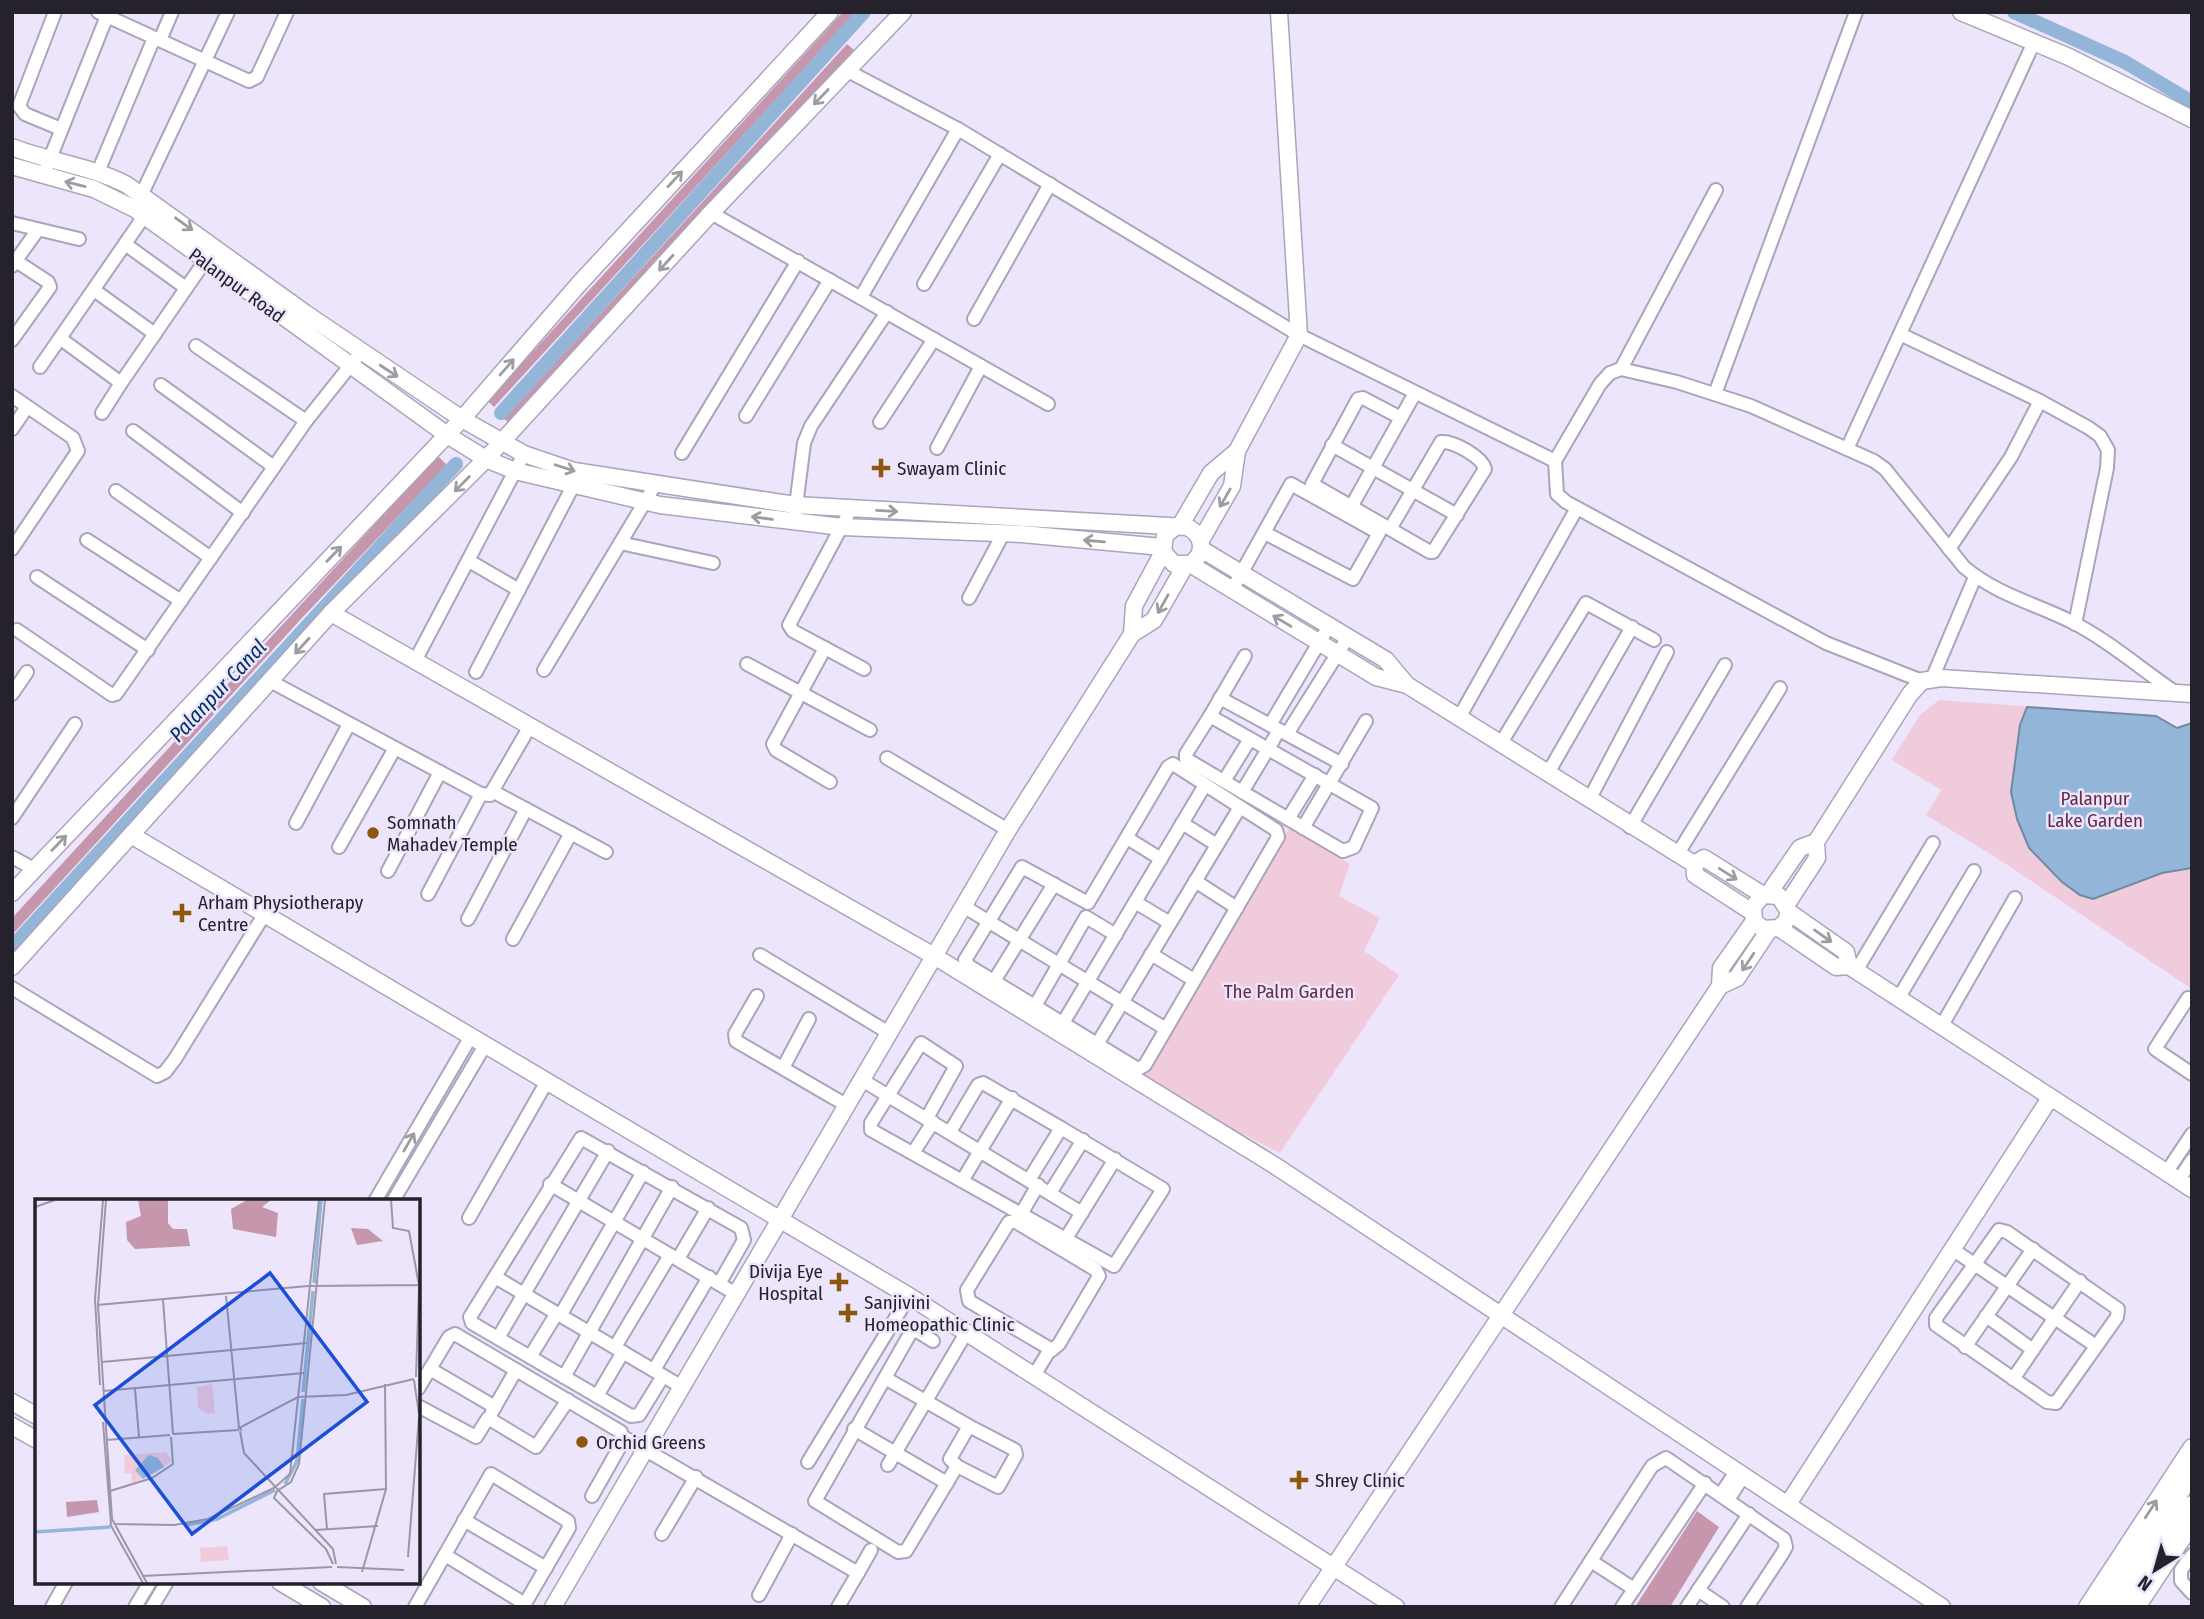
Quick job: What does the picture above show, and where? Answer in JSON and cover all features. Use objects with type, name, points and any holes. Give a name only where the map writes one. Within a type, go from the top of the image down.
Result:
[{"type":"main road","points":[[2104,1607],[2192,1473]]},
{"type":"main road","points":[[2124,1607],[2192,1505]]},
{"type":"street","points":[[55,12],[19,106],[25,114],[61,129]]},
{"type":"street","points":[[98,173],[157,39],[172,12]]},
{"type":"street","points":[[40,367],[125,244],[228,12]]},
{"type":"street","points":[[46,169],[110,15],[205,61],[254,80],[287,12]]},
{"type":"street","points":[[12,893],[462,419],[578,285],[830,12]]},
{"type":"street","points":[[12,967],[331,614],[486,459],[711,213],[903,12]]},
{"type":"street","points":[[534,1588],[555,1604],[1007,830],[1132,634],[1154,620],[1201,545],[1232,486],[1237,452],[1299,335],[1279,12]]},
{"type":"street","points":[[1714,394],[1856,12]]},
{"type":"street","points":[[1961,12],[2034,42],[2192,119]]},
{"type":"street","points":[[1847,449],[2034,42]]},
{"type":"street","points":[[846,70],[958,129],[1299,335],[1555,461]]},
{"type":"street","points":[[861,297],[958,129]]},
{"type":"street","points":[[13,149],[46,169],[98,173],[144,205],[215,246],[305,313],[462,419],[524,454],[574,471],[795,505],[930,514],[1027,516],[1193,530],[1201,545],[1241,575],[1386,660],[1407,685]]},
{"type":"street","points":[[924,284],[1000,154]]},
{"type":"street","name":"Palanpur Road","points":[[12,166],[46,169],[94,189],[144,205],[204,262],[447,435],[486,459],[515,471],[645,501],[794,523],[1022,534],[1162,549]]},
{"type":"street","points":[[974,319],[1050,184]]},
{"type":"street","points":[[1621,369],[1716,190]]},
{"type":"street","points":[[711,213],[1048,404]]},
{"type":"street","points":[[12,223],[79,239]]},
{"type":"street","points":[[12,340],[50,287],[48,282],[14,263],[37,231]]},
{"type":"street","points":[[125,244],[186,288]]},
{"type":"street","points":[[102,413],[215,246]]},
{"type":"street","points":[[682,453],[798,261]]},
{"type":"street","points":[[746,416],[830,280]]},
{"type":"street","points":[[94,290],[155,334]]},
{"type":"street","points":[[794,523],[804,443],[811,426],[887,312]]},
{"type":"street","points":[[295,327],[305,313]]},
{"type":"street","points":[[1900,334],[2040,401],[2100,436],[2108,450],[2107,468],[2075,624]]},
{"type":"street","points":[[61,339],[121,383]]},
{"type":"street","points":[[880,422],[934,339]]},
{"type":"street","points":[[197,346],[306,421]]},
{"type":"street","points":[[17,630],[112,695],[120,690],[306,421],[361,352]]},
{"type":"street","points":[[937,448],[981,366]]},
{"type":"street","points":[[1621,369],[1751,406],[1885,469],[1975,577],[2000,592],[2075,624],[2186,690],[1927,680],[1826,643],[1577,508],[1557,494],[1555,461],[1600,384],[1610,373],[1621,369]]},
{"type":"street","points":[[160,385],[274,467]]},
{"type":"street","points":[[1352,507],[1415,393]]},
{"type":"street","points":[[12,396],[73,438],[78,451],[12,549]]},
{"type":"street","points":[[1390,529],[1439,445],[1448,442],[1485,466],[1433,552],[1390,529],[1311,482],[1360,397],[1401,418]]},
{"type":"street","points":[[1949,549],[2017,447],[2040,401]]},
{"type":"street","points":[[12,429],[27,407]]},
{"type":"street","points":[[133,431],[243,513]]},
{"type":"street","points":[[1332,445],[1457,516]]},
{"type":"street","points":[[1132,634],[1134,606],[1162,549],[1165,535],[1177,527],[1211,473],[1237,452]]},
{"type":"street","points":[[415,661],[524,454]]},
{"type":"street","points":[[1232,590],[1291,484],[1379,533],[1353,579],[1265,533]]},
{"type":"street","points":[[544,670],[655,485]]},
{"type":"street","points":[[476,672],[573,486]]},
{"type":"street","points":[[117,491],[211,558]]},
{"type":"street","points":[[734,514],[737,498]]},
{"type":"street","points":[[1460,716],[1577,508]]},
{"type":"street","points":[[852,509],[789,625],[793,631],[864,668]]},
{"type":"street","points":[[928,531],[930,514]]},
{"type":"street","points":[[1022,534],[1027,516]]},
{"type":"street","points":[[969,598],[1003,534]]},
{"type":"street","points":[[87,540],[181,601]]},
{"type":"street","points":[[620,543],[713,563]]},
{"type":"street","points":[[1162,549],[1174,564],[1187,565],[1376,677],[1407,685],[1460,716],[1630,827],[1694,864]]},
{"type":"street","points":[[469,561],[519,590]]},
{"type":"street","points":[[37,577],[148,650]]},
{"type":"street","points":[[1720,986],[1737,978],[1774,929],[1786,921],[1788,908],[1817,858],[1816,842],[1910,694],[1927,680],[1975,577]]},
{"type":"street","points":[[1501,743],[1586,603],[1654,640]]},
{"type":"street","points":[[331,614],[1094,1049],[1942,1607]]},
{"type":"street","points":[[1242,792],[1279,730],[1294,685],[1329,626]]},
{"type":"street","points":[[1548,773],[1632,626]]},
{"type":"street","points":[[1279,730],[1311,695],[1348,637]]},
{"type":"street","points":[[825,648],[773,744],[776,750],[830,782]]},
{"type":"street","points":[[1589,800],[1667,653]]},
{"type":"street","points":[[1210,716],[1372,808],[1354,847],[1343,851],[1185,758],[1245,656]]},
{"type":"street","points":[[747,664],[870,730]]},
{"type":"street","points":[[1630,827],[1725,665]]},
{"type":"street","points":[[12,694],[27,672]]},
{"type":"street","points":[[270,681],[440,772],[526,809],[606,852]]},
{"type":"street","points":[[1294,685],[1311,695]]},
{"type":"street","points":[[1677,855],[1780,688]]},
{"type":"street","points":[[1220,698],[1342,764]]},
{"type":"street","points":[[1303,828],[1366,721]]},
{"type":"street","points":[[12,817],[75,724]]},
{"type":"street","points":[[296,823],[349,724]]},
{"type":"street","points":[[428,894],[530,726]]},
{"type":"street","points":[[1224,781],[1250,739]]},
{"type":"street","points":[[339,847],[395,748]]},
{"type":"street","points":[[887,758],[1007,830]]},
{"type":"street","points":[[1035,1006],[1086,917],[1088,903],[1170,765],[1276,830],[1278,837],[1141,1068],[1094,1049],[1063,1023],[1035,1006],[994,981],[965,960],[1022,867],[1088,903]]},
{"type":"street","points":[[388,871],[440,772]]},
{"type":"street","points":[[1289,819],[1315,775]]},
{"type":"street","points":[[1063,1023],[1205,785]]},
{"type":"street","points":[[1094,1049],[1240,807]]},
{"type":"street","points":[[468,919],[526,809]]},
{"type":"street","points":[[1182,823],[1217,845]]},
{"type":"street","points":[[513,939],[571,833]]},
{"type":"street","points":[[131,835],[909,1296],[1396,1607]]},
{"type":"street","points":[[1127,838],[1161,859]]},
{"type":"street","points":[[1307,1607],[1720,986],[1721,968],[1753,916],[1755,902],[1766,894],[1800,848],[1816,842]]},
{"type":"street","points":[[1853,969],[1933,844]]},
{"type":"street","points":[[12,857],[34,869]]},
{"type":"street","points":[[1694,864],[1704,858],[1766,894],[1779,896],[1788,908],[1846,952],[1853,969]]},
{"type":"street","points":[[1694,864],[1695,875],[1753,916],[1836,968],[1853,969],[2050,1098],[2184,1174],[2192,1133]]},
{"type":"street","points":[[1898,999],[1974,872]]},
{"type":"street","points":[[1195,881],[1237,908]]},
{"type":"street","points":[[994,981],[1054,884]]},
{"type":"street","points":[[1941,1027],[2015,898]]},
{"type":"street","points":[[1135,902],[1170,923]]},
{"type":"street","points":[[963,906],[1166,1029]]},
{"type":"street","points":[[12,988],[157,1076],[165,1072],[175,1059],[264,915]]},
{"type":"street","points":[[1086,917],[1116,935]]},
{"type":"street","points":[[1151,954],[1194,981]]},
{"type":"street","points":[[760,955],[889,1032]]},
{"type":"street","points":[[757,996],[735,1034],[736,1041],[846,1105]]},
{"type":"street","points":[[2192,1001],[2188,998],[2155,1049],[2192,1074]]},
{"type":"street","points":[[783,1068],[809,1019]]},
{"type":"street","points":[[376,1199],[396,1164],[477,1042]]},
{"type":"street","points":[[394,1199],[477,1042]]},
{"type":"street","points":[[914,1153],[956,1066],[923,1043],[917,1046],[871,1123],[871,1130],[1114,1266],[1162,1193],[1161,1186],[987,1083],[978,1085],[950,1132]]},
{"type":"street","points":[[862,1080],[1082,1213]]},
{"type":"street","points":[[470,1218],[546,1083]]},
{"type":"street","points":[[962,1181],[1012,1098]]},
{"type":"street","points":[[1788,1504],[2050,1098]]},
{"type":"street","points":[[1021,1214],[1061,1128]]},
{"type":"street","points":[[581,1138],[643,1172],[739,1225],[744,1233],[744,1240],[714,1280],[659,1373],[638,1417],[631,1416],[470,1320],[550,1184],[581,1138]]},
{"type":"street","points":[[1050,1193],[1083,1140]]},
{"type":"street","points":[[498,1338],[608,1151]]},
{"type":"street","points":[[1065,1240],[1115,1159]]},
{"type":"street","points":[[396,1164],[410,1172]]},
{"type":"street","points":[[530,1357],[559,1315],[643,1172]]},
{"type":"street","points":[[550,1184],[736,1294]]},
{"type":"street","points":[[564,1377],[672,1188]]},
{"type":"street","points":[[597,1396],[619,1350],[674,1257],[708,1208]]},
{"type":"street","points":[[1035,1374],[1049,1351],[1059,1344],[1099,1276],[1096,1270],[1016,1222],[1009,1222],[967,1290],[969,1300],[1049,1351]]},
{"type":"street","points":[[1999,1230],[2007,1232],[2118,1309],[2116,1317],[2056,1403],[2047,1402],[1938,1329],[1935,1322],[1973,1263],[1999,1230]]},
{"type":"street","points":[[1952,1249],[2096,1346]]},
{"type":"street","points":[[1965,1347],[2033,1249]]},
{"type":"street","points":[[495,1277],[682,1387]]},
{"type":"street","points":[[2013,1379],[2080,1282]]},
{"type":"street","points":[[808,1462],[909,1296]]},
{"type":"street","points":[[1986,1317],[2033,1350]]},
{"type":"street","points":[[933,1341],[913,1331],[815,1501],[903,1552],[957,1466]]},
{"type":"street","points":[[891,1459],[966,1333]]},
{"type":"street","points":[[420,1386],[449,1337],[455,1334],[858,1573]]},
{"type":"street","points":[[430,1369],[539,1447],[568,1400]]},
{"type":"street","points":[[420,1407],[476,1437],[516,1370]]},
{"type":"street","points":[[885,1378],[1015,1450],[1016,1455],[998,1487],[957,1466],[950,1459],[969,1426]]},
{"type":"street","points":[[12,1402],[35,1415]]},
{"type":"street","points":[[12,1426],[35,1439]]},
{"type":"street","points":[[855,1429],[891,1459],[947,1483]]},
{"type":"street","points":[[592,1496],[625,1437]]},
{"type":"street","points":[[2087,1607],[2192,1447]]},
{"type":"street","points":[[1561,1607],[1656,1461],[1666,1458],[1780,1535],[1786,1547],[1747,1607]]},
{"type":"street","points":[[1725,1497],[1740,1473]]},
{"type":"street","points":[[415,1607],[489,1478],[496,1475],[568,1521],[569,1528],[524,1605],[445,1555]]},
{"type":"street","points":[[662,1534],[696,1477]]},
{"type":"street","points":[[1622,1607],[1705,1483]]},
{"type":"street","points":[[1686,1607],[1749,1514]]},
{"type":"street","points":[[464,1520],[546,1568]]},
{"type":"street","points":[[2137,1607],[2192,1524]]},
{"type":"street","points":[[759,1595],[792,1534]]},
{"type":"street","points":[[838,1607],[871,1550]]},
{"type":"street","points":[[2192,1555],[2181,1570],[2181,1581],[2192,1593]]},
{"type":"street","points":[[1591,1561],[1634,1589]]},
{"type":"street","points":[[52,1607],[65,1584]]},
{"type":"street","points":[[155,1602],[166,1584]]},
{"type":"street","points":[[283,1584],[322,1607]]},
{"type":"street","points":[[324,1584],[363,1607]]},
{"type":"street","points":[[147,1586],[155,1602]]},
{"type":"street","points":[[135,1607],[147,1586]]},
{"type":"street","points":[[1698,1590],[1723,1607]]},
{"type":"green space","name":"Palanpur Lake Garden","points":[[1939,700],[2156,716],[2177,728],[2192,723],[2192,989],[1997,858],[1926,815],[1941,790],[1892,760],[1920,715]]},
{"type":"green space","name":"The Palm Garden","points":[[1290,827],[1350,864],[1339,896],[1380,918],[1364,951],[1399,975],[1280,1153],[1140,1083]]},
{"type":"shaded area","points":[[843,12],[856,12],[494,407],[488,401]]},
{"type":"shaded area","points":[[847,44],[855,51],[511,424],[504,419]]},
{"type":"shaded area","points":[[438,456],[447,465],[301,619],[12,935],[12,918]]},
{"type":"shaded area","points":[[1697,1511],[1719,1527],[1670,1607],[1635,1607]]},
{"type":"water","points":[[2027,707],[2156,716],[2177,728],[2192,723],[2192,868],[2162,873],[2093,899],[2080,895],[2062,882],[2029,848],[2017,819],[2011,792],[2020,725]]},
{"type":"waterway","points":[[501,413],[864,12]]},
{"type":"waterway","points":[[2014,12],[2125,62],[2192,102]]},
{"type":"waterway","name":"Palanpur Canal","points":[[12,947],[456,464]]},
{"type":"place","name":"Swayam Clinic","points":[[881,468]]},
{"type":"place","name":"Somnath Mahadev Temple","points":[[373,833]]},
{"type":"place","name":"Arham Physiotherapy Centre","points":[[182,913]]},
{"type":"place","name":"Divija Eye Hospital","points":[[839,1282]]},
{"type":"place","name":"Sanjivini Homeopathic Clinic","points":[[848,1313]]},
{"type":"place","name":"Orchid Greens","points":[[582,1442]]},
{"type":"place","name":"Shrey Clinic","points":[[1299,1480]]}]
